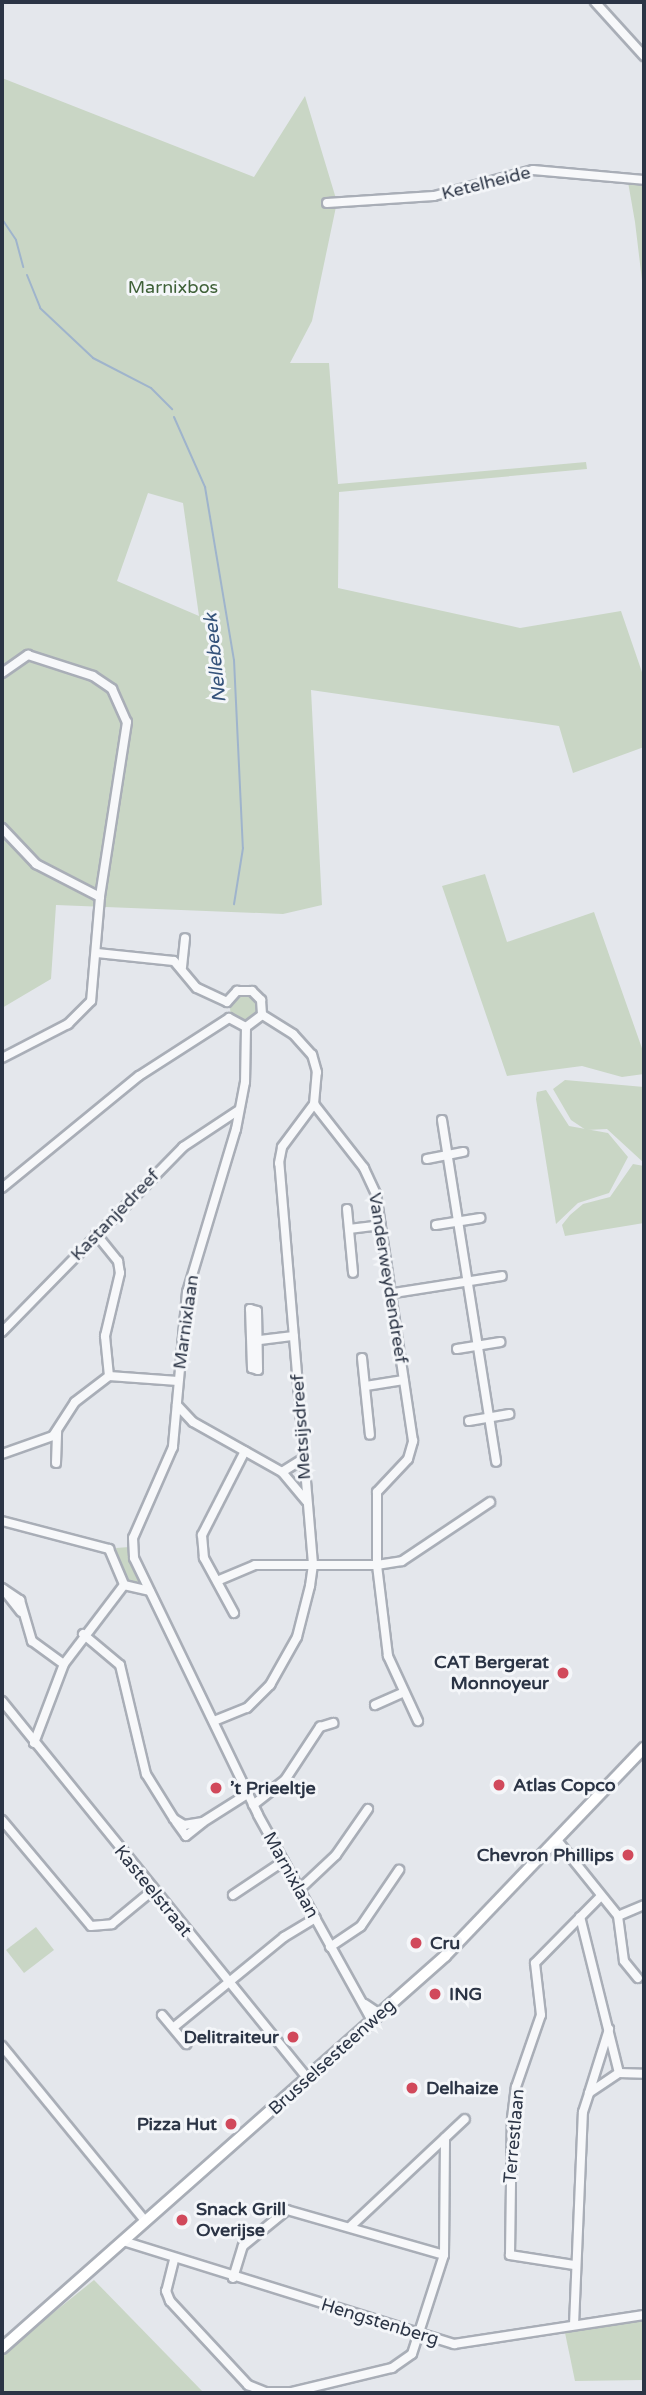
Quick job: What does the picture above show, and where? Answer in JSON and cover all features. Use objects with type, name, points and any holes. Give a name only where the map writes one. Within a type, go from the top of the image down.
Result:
[{"type":"main road","name":"Brusselsesteenweg","points":[[2,2348],[376,2018],[644,1748]]},
{"type":"street","points":[[595,2],[644,56]]},
{"type":"street","name":"Ketelheide","points":[[327,203],[434,196],[533,170],[644,180]]},
{"type":"street","points":[[2,673],[28,655],[93,676],[123,705],[126,737],[100,897],[93,992],[83,1013],[2,1058]]},
{"type":"street","points":[[2,828],[36,864],[100,897]]},
{"type":"street","points":[[182,967],[185,938]]},
{"type":"street","points":[[97,953],[162,958],[182,967],[203,992],[227,1002]]},
{"type":"street","points":[[229,1018],[227,1002],[237,991],[252,991],[261,1000],[262,1015]]},
{"type":"street","points":[[229,1018],[246,1027],[262,1015]]},
{"type":"street","points":[[262,1015],[293,1034],[312,1055],[317,1072],[314,1104]]},
{"type":"street","points":[[2,1188],[139,1076],[229,1018]]},
{"type":"street","name":"Marnixlaan","points":[[246,1027],[239,1110],[187,1292],[176,1425],[170,1459],[134,1538],[134,1558],[253,1804],[301,1888],[330,1947],[376,2018]]},
{"type":"street","name":"Vanderweydendreef","points":[[314,1104],[371,1180],[394,1293],[414,1441],[408,1459],[377,1492],[377,1565],[388,1656],[402,1693],[418,1721]]},
{"type":"street","name":"Metsijsdreef","points":[[214,1721],[247,1708],[284,1664],[303,1616],[313,1564],[279,1153],[314,1104]]},
{"type":"street","name":"Kastanjedreef","points":[[2,1332],[183,1147],[239,1110]]},
{"type":"street","points":[[442,1120],[496,1462]]},
{"type":"street","points":[[427,1159],[463,1152]]},
{"type":"street","points":[[347,1209],[353,1273]]},
{"type":"street","points":[[436,1225],[480,1218]]},
{"type":"street","points":[[349,1229],[381,1225]]},
{"type":"street","points":[[96,1234],[118,1261],[120,1273],[105,1336],[109,1376]]},
{"type":"street","points":[[394,1293],[502,1276]]},
{"type":"street","points":[[250,1310],[257,1311],[260,1340],[261,1368],[255,1371],[250,1310]]},
{"type":"street","points":[[260,1340],[294,1336]]},
{"type":"street","points":[[457,1349],[500,1342]]},
{"type":"street","points":[[362,1359],[370,1435]]},
{"type":"street","points":[[2,1454],[57,1431],[86,1390],[109,1376],[178,1381]]},
{"type":"street","points":[[366,1386],[404,1380]]},
{"type":"street","points":[[177,1405],[193,1422],[282,1472],[306,1501]]},
{"type":"street","points":[[469,1421],[509,1414]]},
{"type":"street","points":[[176,1425],[193,1422]]},
{"type":"street","points":[[56,1463],[57,1431]]},
{"type":"street","points":[[234,1613],[204,1558],[202,1535],[245,1451]]},
{"type":"street","points":[[282,1472],[303,1459]]},
{"type":"street","points":[[217,1581],[255,1565],[377,1565],[402,1561],[491,1502]]},
{"type":"street","points":[[2,1521],[93,1545],[115,1556],[124,1585]]},
{"type":"street","points":[[124,1585],[149,1591]]},
{"type":"street","points":[[34,1743],[64,1664],[83,1634],[124,1585]]},
{"type":"street","points":[[2,1589],[21,1612],[32,1641],[64,1664]]},
{"type":"street","points":[[83,1634],[120,1665],[146,1774],[174,1819],[184,1825],[203,1822],[249,1793]]},
{"type":"street","points":[[375,1705],[402,1693]]},
{"type":"street","name":"Kasteelstraat","points":[[2,1701],[152,1891],[307,2078]]},
{"type":"street","points":[[253,1804],[285,1780],[320,1727],[333,1723]]},
{"type":"street","points":[[301,1888],[336,1855],[368,1809]]},
{"type":"street","points":[[2,1820],[92,1926],[113,1924],[152,1891]]},
{"type":"street","points":[[556,1839],[600,1897],[618,1916],[624,1961],[638,1978]]},
{"type":"street","points":[[233,1895],[284,1861]]},
{"type":"street","points":[[330,1947],[360,1926],[399,1870]]},
{"type":"street","name":"Terrestlaan","points":[[574,2265],[522,2261],[507,2249],[516,2087],[541,2015],[535,1963],[600,1897]]},
{"type":"street","points":[[618,1916],[644,1905]]},
{"type":"street","points":[[579,1917],[619,2073]]},
{"type":"street","points":[[174,2028],[316,1918]]},
{"type":"street","points":[[162,2015],[186,2044]]},
{"type":"street","points":[[574,2325],[580,2136],[589,2093],[609,2028]]},
{"type":"street","points":[[2,2046],[145,2221]]},
{"type":"street","points":[[589,2093],[619,2073],[644,2074]]},
{"type":"street","points":[[351,2226],[465,2119]]},
{"type":"street","points":[[174,2260],[166,2291],[174,2308],[234,2371],[265,2392],[292,2392],[392,2368],[412,2354],[444,2255],[445,2138]]},
{"type":"street","points":[[432,2150],[446,2154]]},
{"type":"street","points":[[233,2278],[243,2246],[287,2210],[351,2226],[444,2255]]},
{"type":"street","name":"Hengstenberg","points":[[123,2241],[174,2260],[461,2345],[644,2315]]},
{"type":"green space","name":"Marnixbos","points":[[2,78],[254,177],[305,96],[337,202],[312,321],[290,363],[329,363],[338,484],[586,462],[587,469],[339,492],[338,588],[520,628],[621,611],[644,678],[644,747],[573,773],[559,726],[311,690],[322,905],[283,914],[56,905],[51,979],[2,1008]],"holes":[[[148,493],[183,503],[199,616],[117,581]]]},
{"type":"green space","points":[[628,182],[644,182],[644,297],[635,222]]},
{"type":"green space","points":[[485,874],[507,942],[594,912],[644,1054],[644,1074],[622,1077],[582,1066],[507,1076],[442,886]]},
{"type":"green space","points":[[244,994],[254,998],[258,1008],[254,1018],[244,1022],[234,1018],[230,1008],[234,998]]},
{"type":"green space","points":[[565,1080],[644,1087],[644,1163],[607,1129],[586,1130],[571,1120],[553,1089]]},
{"type":"green space","points":[[546,1090],[569,1126],[608,1133],[628,1157],[609,1193],[578,1203],[556,1224],[536,1099],[537,1092]]},
{"type":"green space","points":[[633,1164],[644,1166],[644,1223],[565,1236],[562,1225],[570,1215],[583,1204],[610,1197]]},
{"type":"green space","points":[[129,1547],[144,1588],[130,1586],[118,1564],[116,1548]]},
{"type":"green space","points":[[36,1927],[54,1950],[24,1973],[6,1950]]},
{"type":"green space","points":[[94,2280],[204,2393],[2,2393],[2,2354]]},
{"type":"green space","points":[[644,2318],[644,2380],[575,2381],[564,2328]]},
{"type":"waterway","name":"Nellebeek","points":[[2,219],[16,240],[23,267]]},
{"type":"waterway","name":"Nellebeek","points":[[27,275],[40,308],[93,358],[151,388],[172,409]]},
{"type":"waterway","name":"Nellebeek","points":[[174,417],[205,487],[234,660],[243,848],[234,904]]},
{"type":"place","name":"CAT Bergerat Monnoyeur","points":[[563,1673]]},
{"type":"place","name":"Atlas Copco","points":[[499,1785]]},
{"type":"place","name":"’t Prieeltje","points":[[216,1788]]},
{"type":"place","name":"Chevron Phillips","points":[[628,1855]]},
{"type":"place","name":"Cru","points":[[416,1943]]},
{"type":"place","name":"ING","points":[[435,1994]]},
{"type":"place","name":"Delitraiteur","points":[[293,2037]]},
{"type":"place","name":"Delhaize","points":[[412,2088]]},
{"type":"place","name":"Pizza Hut","points":[[231,2124]]},
{"type":"place","name":"Snack Grill Overijse","points":[[182,2220]]}]
